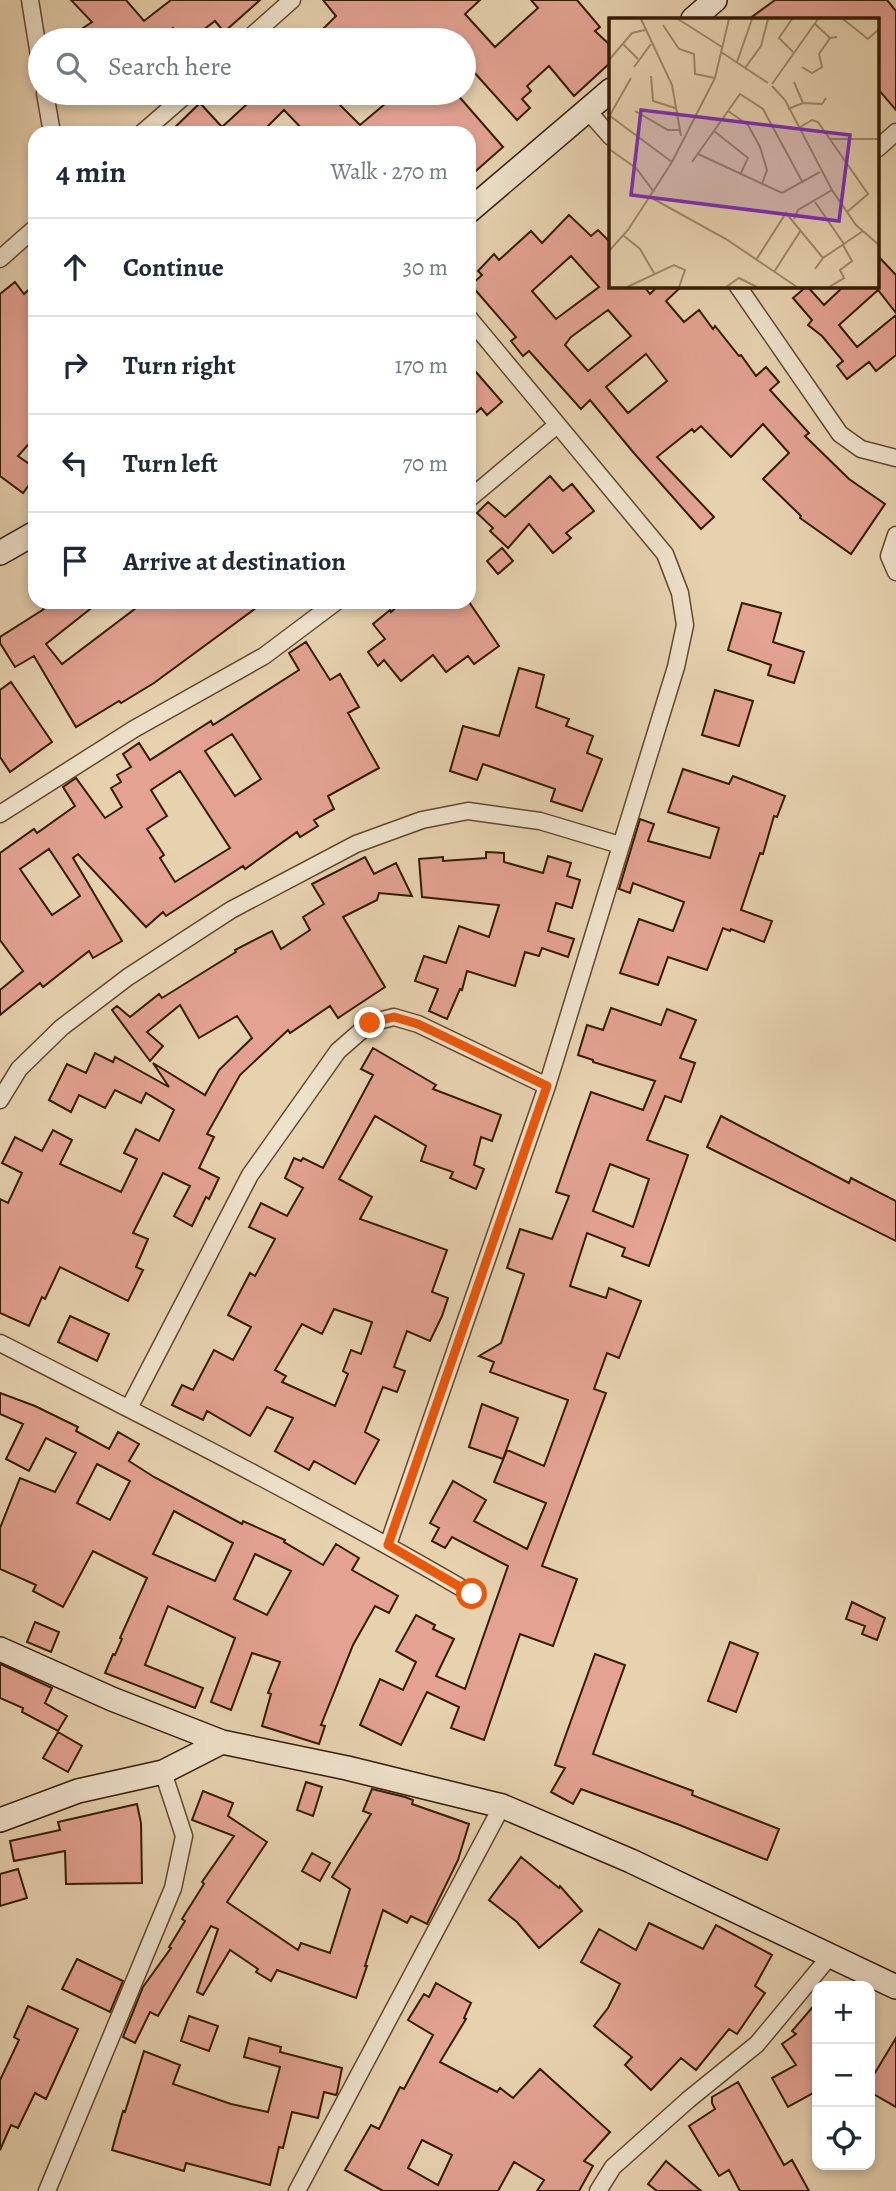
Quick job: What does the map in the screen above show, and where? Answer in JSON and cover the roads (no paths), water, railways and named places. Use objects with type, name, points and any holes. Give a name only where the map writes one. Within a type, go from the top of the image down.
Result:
[{"type":"street","points":[[30,0],[35,28]]},
{"type":"street","points":[[260,28],[292,0]]},
{"type":"street","points":[[694,18],[715,0]]},
{"type":"street","points":[[476,205],[609,92]]},
{"type":"street","points":[[48,105],[51,126]]},
{"type":"street","points":[[150,126],[174,105]]},
{"type":"street","points":[[587,110],[609,135]]},
{"type":"street","points":[[878,148],[896,132]]},
{"type":"street","points":[[0,259],[28,234]]},
{"type":"street","points":[[738,287],[840,434],[861,449],[896,458]]},
{"type":"street","points":[[388,1545],[547,1086],[676,667],[685,625],[680,593],[665,554],[476,327]]},
{"type":"street","points":[[476,493],[557,425]]},
{"type":"street","points":[[896,535],[890,556],[896,572]]},
{"type":"street","points":[[1,551],[28,537]]},
{"type":"street","points":[[0,814],[134,729],[264,656],[328,609]]},
{"type":"street","points":[[0,1100],[19,1069],[61,1028],[128,977],[230,910],[356,844],[422,820],[468,811],[540,821],[620,845]]},
{"type":"street","points":[[129,1408],[250,1175],[338,1051],[370,1023],[394,1017],[418,1024],[547,1086]]},
{"type":"street","points":[[0,1343],[388,1545],[472,1594]]},
{"type":"street","points":[[0,1648],[112,1699],[222,1742],[347,1768],[502,1807],[631,1861],[896,1987]]},
{"type":"street","points":[[0,1820],[78,1791],[163,1773],[222,1742]]},
{"type":"street","points":[[47,2191],[173,1888],[184,1836],[163,1773]]},
{"type":"street","points":[[298,2191],[502,1807]]},
{"type":"street","points":[[598,2191],[613,2167],[757,2043],[831,1955]]}]
